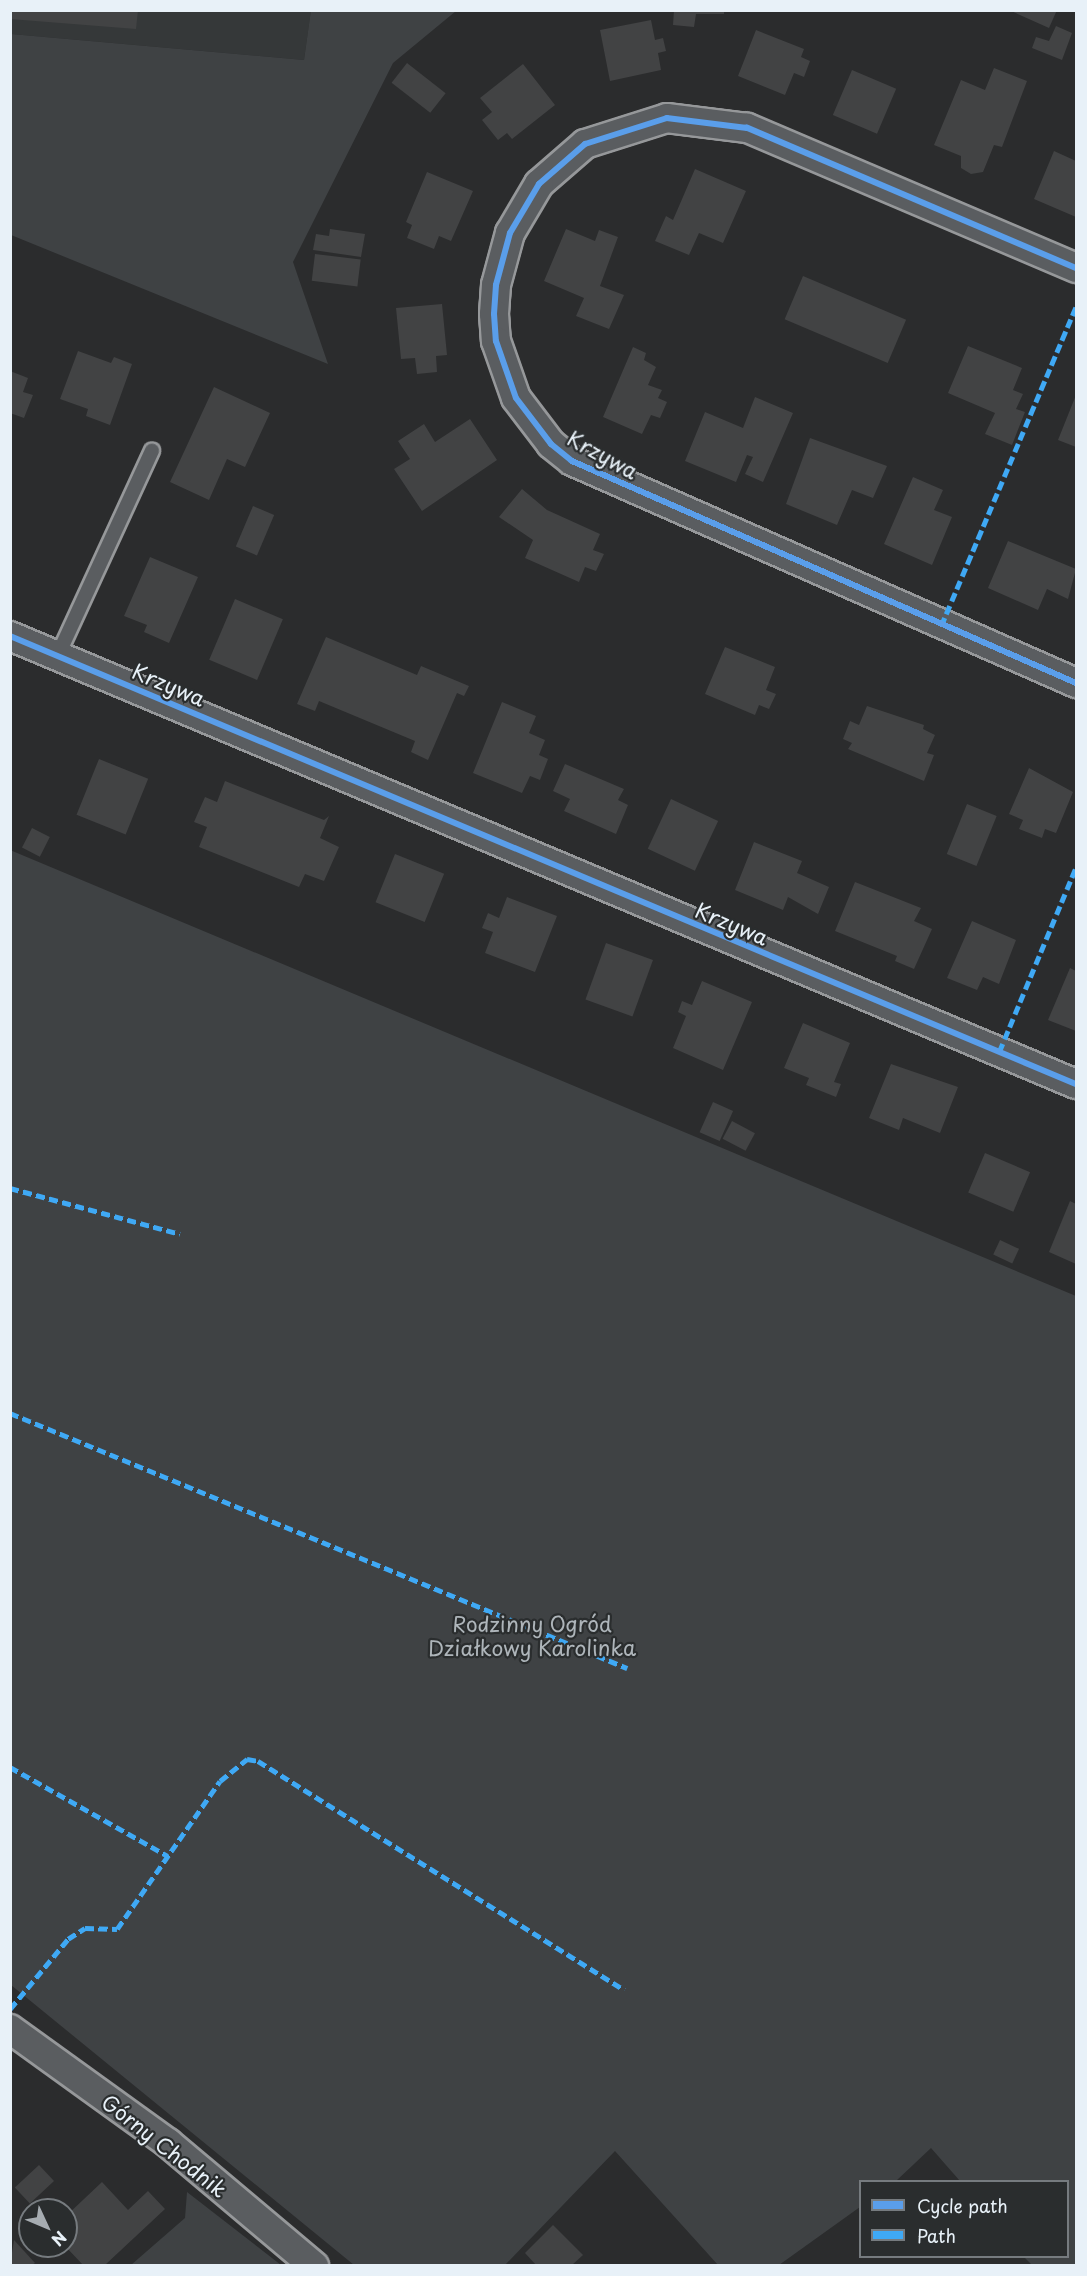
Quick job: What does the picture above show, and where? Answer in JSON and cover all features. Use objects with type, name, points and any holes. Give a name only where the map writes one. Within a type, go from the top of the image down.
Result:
[{"type":"street","name":"Krzywa","points":[[1077,268],[747,128],[667,118],[585,144],[539,184],[521,210],[502,257],[494,314],[496,342],[516,398],[551,444],[572,461],[1077,683]]},
{"type":"street","name":"Krzywa","points":[[10,636],[1077,1084]]},
{"type":"street","name":"Górny Chodnik","points":[[10,2030],[168,2143],[314,2265]]},
{"type":"lane","points":[[58,656],[152,451]]},
{"type":"shaded area","points":[[10,11],[311,11],[304,60],[11,34]]},
{"type":"green space","points":[[311,10],[456,11],[393,63],[293,262],[328,364],[11,235],[11,34],[304,60]]},
{"type":"green space","name":"Rodzinny Ogród Działkowy Karolinka","points":[[10,850],[1076,1296],[1076,2265],[1032,2265],[1025,2258],[1069,2258],[1069,2180],[959,2180],[931,2148],[897,2180],[859,2180],[859,2208],[779,2265],[718,2265],[615,2151],[505,2265],[354,2265],[11,1985]]},
{"type":"green space","points":[[187,2192],[281,2265],[131,2265],[185,2218]]},
{"type":"building","points":[[10,10],[138,10],[136,29],[10,19]]},
{"type":"building","points":[[674,10],[724,10],[724,14],[696,14],[694,27],[673,25]]},
{"type":"building","points":[[1009,10],[1057,10],[1049,28]]},
{"type":"building","points":[[651,20],[655,40],[663,38],[666,51],[658,53],[661,70],[610,81],[600,30]]},
{"type":"building","points":[[1056,26],[1072,33],[1062,60],[1032,48],[1036,37],[1049,41]]},
{"type":"building","points":[[756,30],[804,49],[801,57],[810,61],[804,77],[794,73],[785,95],[738,76]]},
{"type":"building","points":[[407,63],[446,93],[430,113],[392,83]]},
{"type":"building","points":[[523,64],[555,105],[512,139],[507,133],[498,140],[482,120],[492,112],[480,98]]},
{"type":"building","points":[[994,68],[1027,81],[1002,147],[994,145],[983,172],[971,174],[961,168],[961,156],[934,145],[961,80],[985,90]]},
{"type":"building","points":[[852,70],[896,89],[877,134],[833,115]]},
{"type":"building","points":[[1054,151],[1076,161],[1076,217],[1034,199]]},
{"type":"building","points":[[695,169],[746,191],[723,243],[699,233],[689,255],[655,241],[666,216],[673,220]]},
{"type":"building","points":[[427,172],[473,191],[451,241],[439,236],[434,249],[407,238],[412,225],[406,222]]},
{"type":"building","points":[[330,229],[365,234],[361,257],[313,250],[316,234],[329,236]]},
{"type":"building","points":[[566,229],[595,241],[599,230],[618,237],[600,286],[624,295],[609,329],[576,316],[584,298],[544,281]]},
{"type":"building","points":[[315,254],[361,260],[357,286],[312,281]]},
{"type":"building","points":[[803,276],[906,320],[888,363],[785,319]]},
{"type":"building","points":[[442,304],[447,355],[436,356],[437,372],[417,374],[415,358],[401,359],[396,308]]},
{"type":"building","points":[[968,346],[1022,368],[1013,390],[1023,394],[1016,409],[1025,412],[1012,445],[985,434],[995,413],[948,393]]},
{"type":"building","points":[[633,347],[646,353],[644,360],[656,367],[648,385],[662,390],[658,398],[667,402],[660,418],[651,415],[642,434],[603,417]]},
{"type":"building","points":[[78,351],[111,363],[114,357],[132,364],[110,425],[86,416],[88,409],[60,399]]},
{"type":"building","points":[[10,371],[28,378],[23,392],[33,395],[24,418],[10,413]]},
{"type":"building","points":[[214,387],[270,413],[245,467],[227,459],[209,500],[170,482]]},
{"type":"building","points":[[1076,395],[1076,447],[1058,440]]},
{"type":"building","points":[[755,397],[793,413],[763,482],[745,474],[753,457],[747,455],[736,482],[685,461],[705,412],[743,428]]},
{"type":"building","points":[[470,419],[497,460],[422,511],[394,469],[410,459],[398,441],[424,424],[435,442]]},
{"type":"building","points":[[810,438],[887,466],[873,498],[852,490],[837,525],[786,504]]},
{"type":"building","points":[[913,477],[943,490],[934,510],[952,517],[932,565],[884,544]]},
{"type":"building","points":[[522,489],[547,510],[600,534],[593,550],[604,554],[596,571],[585,567],[579,582],[525,558],[533,540],[499,517]]},
{"type":"building","points":[[253,506],[274,515],[257,555],[236,547]]},
{"type":"building","points":[[1008,541],[1076,569],[1068,599],[1047,589],[1038,610],[988,588]]},
{"type":"building","points":[[150,557],[198,577],[169,643],[144,632],[147,625],[124,616]]},
{"type":"building","points":[[235,599],[283,619],[257,680],[209,660]]},
{"type":"building","points":[[326,637],[417,675],[421,666],[469,686],[464,696],[457,693],[428,760],[411,752],[415,741],[319,701],[315,711],[297,704]]},
{"type":"building","points":[[725,647],[775,667],[766,690],[776,694],[769,709],[759,705],[755,715],[705,694]]},
{"type":"building","points":[[502,702],[536,716],[529,733],[545,740],[539,755],[548,759],[540,780],[530,776],[522,793],[473,773]]},
{"type":"building","points":[[867,706],[924,725],[923,729],[935,735],[927,753],[934,755],[924,781],[848,749],[852,743],[843,739],[850,721],[859,725]]},
{"type":"building","points":[[99,759],[148,779],[126,834],[77,815]]},
{"type":"building","points":[[565,764],[624,789],[618,800],[628,805],[616,834],[564,811],[570,799],[553,791]]},
{"type":"building","points":[[1029,768],[1073,792],[1056,833],[1045,829],[1042,838],[1019,829],[1023,820],[1009,814]]},
{"type":"building","points":[[225,781],[324,820],[329,816],[320,838],[339,847],[324,881],[305,874],[299,887],[199,847],[207,827],[194,822],[205,797],[217,802]]},
{"type":"building","points":[[671,799],[718,821],[695,871],[648,849]]},
{"type":"building","points":[[967,804],[997,816],[976,866],[947,854]]},
{"type":"building","points":[[32,828],[50,837],[40,857],[22,848]]},
{"type":"building","points":[[754,842],[802,861],[797,873],[829,887],[818,914],[788,897],[783,910],[735,890]]},
{"type":"building","points":[[395,854],[444,874],[425,922],[376,902]]},
{"type":"building","points":[[855,882],[921,908],[914,921],[932,929],[914,969],[895,961],[897,956],[835,931]]},
{"type":"building","points":[[507,897],[557,916],[535,972],[485,953],[493,932],[482,928],[488,913],[499,918]]},
{"type":"building","points":[[972,921],[1016,940],[999,984],[983,977],[977,990],[947,978]]},
{"type":"building","points":[[606,943],[653,960],[632,1016],[585,999]]},
{"type":"building","points":[[1070,968],[1076,971],[1076,1031],[1048,1020]]},
{"type":"building","points":[[702,981],[752,1002],[723,1070],[673,1048],[686,1016],[678,1012],[682,1001],[692,1005]]},
{"type":"building","points":[[803,1023],[850,1043],[834,1082],[841,1084],[836,1097],[806,1085],[809,1078],[784,1068]]},
{"type":"building","points":[[891,1064],[958,1087],[940,1133],[903,1118],[899,1130],[869,1118]]},
{"type":"building","points":[[713,1102],[733,1111],[720,1141],[700,1132]]},
{"type":"building","points":[[732,1121],[755,1133],[746,1151],[723,1139]]},
{"type":"building","points":[[985,1153],[1030,1172],[1013,1212],[968,1193]]},
{"type":"building","points":[[1070,1201],[1076,1204],[1076,1264],[1049,1252]]},
{"type":"building","points":[[1000,1240],[1019,1249],[1012,1263],[993,1255]]},
{"type":"building","points":[[39,2165],[54,2181],[36,2198],[25,2198],[15,2188]]},
{"type":"building","points":[[102,2182],[128,2210],[148,2191],[165,2209],[105,2265],[83,2265],[76,2258],[78,2205]]},
{"type":"building","points":[[553,2225],[583,2255],[572,2265],[536,2265],[525,2253]]},
{"type":"building","points":[[14,2240],[18,2244],[18,2258],[30,2258],[35,2263],[10,2265]]},
{"type":"marked path","points":[[941,626],[1076,307]]},
{"type":"marked path","points":[[999,1052],[1076,867]]},
{"type":"marked path","points":[[10,1188],[180,1234]]},
{"type":"marked path","points":[[10,1413],[627,1668]]},
{"type":"marked path","points":[[10,2009],[68,1939],[85,1928],[117,1929],[220,1781],[247,1759],[258,1761],[624,1990]]},
{"type":"marked path","points":[[10,1767],[168,1856]]},
{"type":"cycle path","points":[[1076,268],[747,128],[667,118],[585,144],[539,184],[510,233],[496,285],[494,314],[496,341],[516,398],[551,444],[572,461],[1076,683]]},
{"type":"cycle path","points":[[10,636],[1076,1084]]}]
